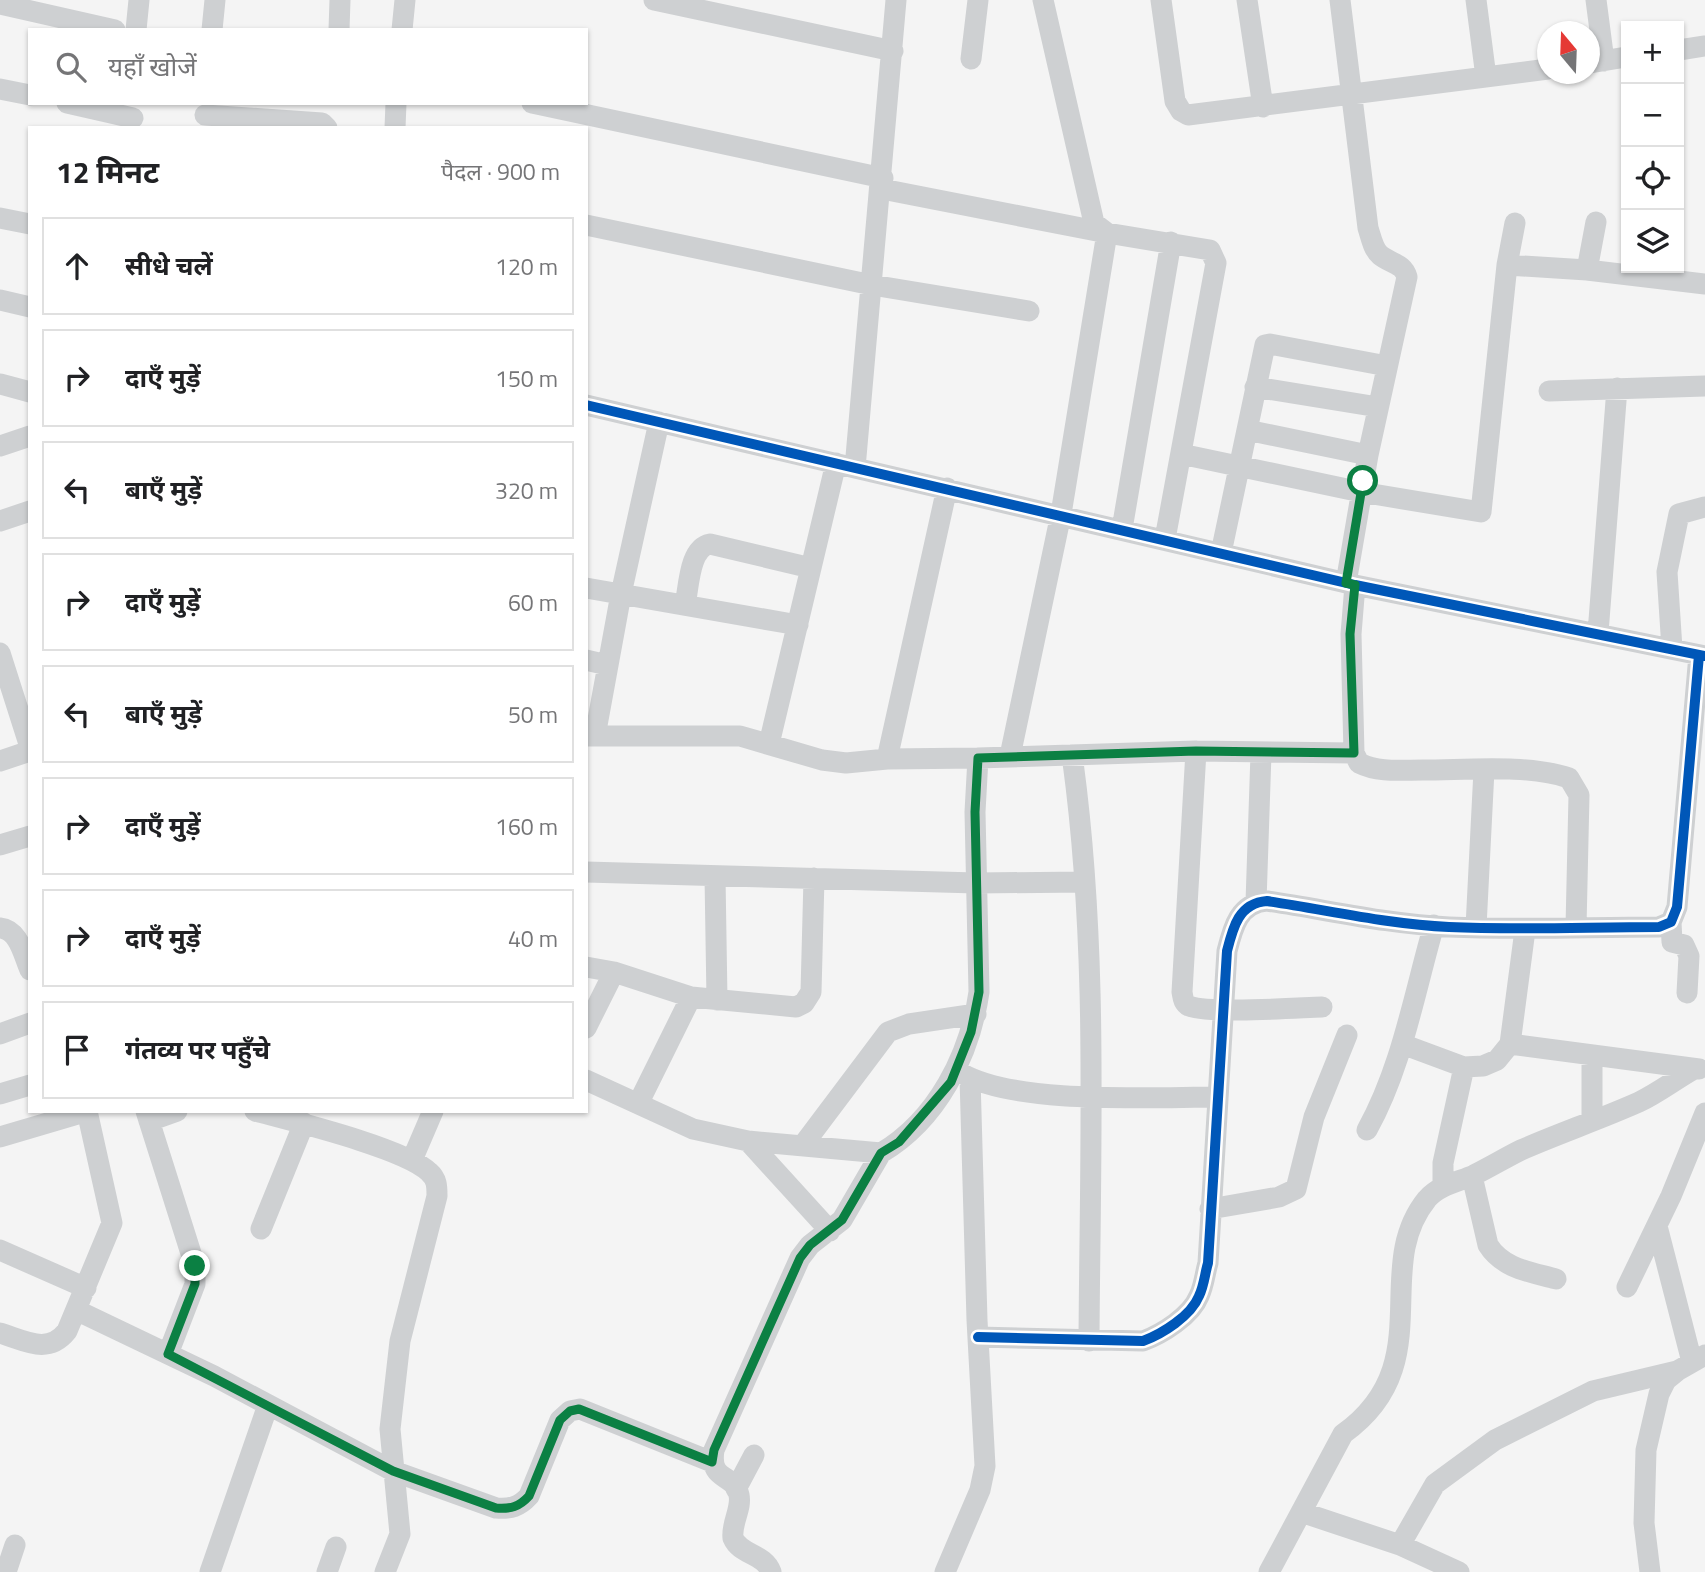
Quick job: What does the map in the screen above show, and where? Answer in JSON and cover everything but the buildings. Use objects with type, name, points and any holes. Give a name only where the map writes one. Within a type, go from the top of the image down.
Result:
[{"type":"street","points":[[136,28],[139,0]]},
{"type":"street","points":[[212,28],[215,0]]},
{"type":"street","points":[[339,28],[341,0]]},
{"type":"street","points":[[402,28],[405,0]]},
{"type":"street","points":[[654,0],[892,51]]},
{"type":"street","points":[[769,744],[811,568],[846,466],[872,285],[896,0]]},
{"type":"street","points":[[971,59],[978,0]]},
{"type":"street","points":[[1043,0],[1094,223],[1107,233]]},
{"type":"street","points":[[1161,0],[1175,101],[1181,111],[1188,114],[1208,114],[1537,70]]},
{"type":"street","points":[[1248,0],[1264,107]]},
{"type":"street","points":[[1340,0],[1368,228],[1380,255],[1399,264],[1407,277],[1361,492],[1350,584],[1354,753],[1359,763],[1383,771],[1484,770],[1556,774],[1569,778],[1579,795],[1576,927]]},
{"type":"street","points":[[1476,0],[1486,77]]},
{"type":"street","points":[[1597,0],[1597,21]]},
{"type":"street","points":[[11,4],[107,28]]},
{"type":"street","points":[[1684,49],[1705,46]]},
{"type":"street","points":[[1600,61],[1621,58]]},
{"type":"street","points":[[0,89],[28,95]]},
{"type":"street","points":[[77,105],[134,116]]},
{"type":"street","points":[[395,126],[396,105]]},
{"type":"street","points":[[541,105],[1107,233],[1210,250],[1216,263],[1165,539]]},
{"type":"street","points":[[205,115],[322,123],[325,126]]},
{"type":"street","points":[[0,218],[28,223]]},
{"type":"street","points":[[1587,270],[1596,222]]},
{"type":"street","points":[[1181,454],[1361,492],[1481,512],[1507,265],[1515,223]]},
{"type":"street","points":[[588,225],[872,285],[1029,311]]},
{"type":"street","points":[[1010,756],[1061,514],[1107,233]]},
{"type":"street","points":[[1122,529],[1171,242]]},
{"type":"street","points":[[1507,265],[1587,270],[1705,284]]},
{"type":"street","points":[[0,300],[28,307]]},
{"type":"street","points":[[1221,553],[1263,349],[1270,344],[1388,366]]},
{"type":"street","points":[[0,384],[28,391]]},
{"type":"street","points":[[1549,391],[1705,386]]},
{"type":"street","points":[[1255,387],[1378,407]]},
{"type":"street","points":[[1598,634],[1617,388]]},
{"type":"street","points":[[588,405],[1061,514],[1350,584],[1702,656],[1676,907],[1671,922],[1672,942],[1684,945],[1689,956],[1687,993]]},
{"type":"street","points":[[659,422],[621,594],[597,663],[590,736],[726,735],[846,763],[887,759],[1196,751],[1354,753]]},
{"type":"street","points":[[1247,430],[1368,455]]},
{"type":"street","points":[[0,446],[28,437]]},
{"type":"street","points":[[887,759],[947,488]]},
{"type":"street","points":[[1672,649],[1667,572],[1679,514],[1705,507]]},
{"type":"street","points":[[0,521],[27,519]]},
{"type":"street","points":[[685,605],[696,552],[702,545],[710,544],[811,568]]},
{"type":"street","points":[[588,588],[798,625]]},
{"type":"street","points":[[0,653],[14,687],[28,741]]},
{"type":"street","points":[[0,761],[28,750]]},
{"type":"street","points":[[1196,751],[1182,992],[1184,1001],[1189,1006],[1222,1008],[1322,1007]]},
{"type":"street","points":[[1256,902],[1261,753]]},
{"type":"street","points":[[1072,755],[1080,814],[1084,882],[1091,1096],[1089,1341]]},
{"type":"street","points":[[945,1572],[980,1490],[985,1466],[963,1074],[979,992],[976,883],[978,758]]},
{"type":"street","points":[[1476,927],[1484,770]]},
{"type":"street","points":[[0,845],[28,837]]},
{"type":"street","points":[[588,872],[976,883],[1084,882]]},
{"type":"street","points":[[715,876],[717,1000]]},
{"type":"street","points":[[588,967],[614,972],[691,997],[783,1008],[804,1003],[811,992],[814,878]]},
{"type":"street","points":[[978,1337],[1143,1341],[1157,1336],[1195,1303],[1208,1263],[1222,1008],[1233,925],[1245,908],[1256,902],[1267,901],[1379,920],[1525,930],[1658,927],[1671,922]]},
{"type":"street","points":[[1367,1130],[1382,1102],[1402,1044],[1434,925]]},
{"type":"street","points":[[0,928],[8,929],[16,937],[28,965]]},
{"type":"street","points":[[1402,1044],[1464,1067],[1483,1066],[1497,1060],[1510,1044],[1525,930]]},
{"type":"street","points":[[588,1024],[614,972]]},
{"type":"street","points":[[639,1102],[691,997]]},
{"type":"street","points":[[803,1144],[888,1032],[909,1024],[976,1014]]},
{"type":"street","points":[[0,1034],[28,1024]]},
{"type":"street","points":[[1210,1209],[1279,1198],[1296,1189],[1314,1117],[1347,1035]]},
{"type":"street","points":[[1510,1044],[1700,1069]]},
{"type":"street","points":[[1592,1056],[1592,1121]]},
{"type":"street","points":[[1443,1186],[1443,1163],[1464,1067]]},
{"type":"street","points":[[1269,1572],[1343,1434],[1360,1422],[1389,1377],[1400,1342],[1404,1240],[1412,1219],[1429,1196],[1443,1186],[1518,1152],[1641,1101],[1700,1069]]},
{"type":"street","points":[[963,1074],[993,1088],[1091,1096],[1217,1097]]},
{"type":"street","points":[[588,1081],[639,1102],[692,1129],[748,1141],[803,1144],[866,1154],[881,1153],[899,1142],[951,1082],[963,1074]]},
{"type":"street","points":[[0,1094],[28,1086]]},
{"type":"street","points":[[0,1137],[81,1113]]},
{"type":"street","points":[[0,1333],[40,1346],[49,1346],[67,1331],[86,1288],[111,1223],[88,1113]]},
{"type":"street","points":[[165,1113],[147,1116],[195,1266],[195,1284],[168,1354]]},
{"type":"street","points":[[267,1113],[315,1121],[412,1160],[430,1172],[437,1183],[437,1196],[400,1342],[390,1429],[400,1534],[385,1572]]},
{"type":"street","points":[[412,1160],[432,1113]]},
{"type":"street","points":[[1627,1287],[1657,1226],[1705,1113]]},
{"type":"street","points":[[261,1230],[315,1121]]},
{"type":"street","points":[[748,1141],[830,1231]]},
{"type":"street","points":[[736,1489],[715,1472],[712,1462],[714,1450],[800,1258],[810,1245],[842,1220],[881,1153]]},
{"type":"street","points":[[1472,1175],[1488,1245],[1494,1255],[1511,1266],[1556,1279]]},
{"type":"street","points":[[1657,1226],[1691,1362]]},
{"type":"street","points":[[0,1250],[86,1288]]},
{"type":"street","points":[[76,1310],[168,1354],[393,1471],[496,1508],[510,1509],[522,1504],[529,1496],[560,1420],[570,1411],[579,1409],[712,1462]]},
{"type":"street","points":[[1400,1545],[1435,1484],[1484,1447],[1593,1391],[1691,1362]]},
{"type":"street","points":[[1650,1572],[1644,1522],[1646,1450],[1659,1394],[1666,1380],[1691,1362]]},
{"type":"street","points":[[210,1572],[268,1405]]},
{"type":"street","points":[[754,1455],[736,1489],[738,1508],[732,1530],[733,1538],[736,1544],[765,1560],[771,1572]]},
{"type":"street","points":[[1301,1512],[1400,1545],[1459,1572]]},
{"type":"street","points":[[6,1572],[15,1545]]},
{"type":"street","points":[[327,1572],[336,1547]]},
{"type":"cycle path","points":[[588,405],[1355,585],[1705,656]]},
{"type":"cycle path","points":[[978,1337],[1143,1341],[1175,1323],[1195,1303],[1208,1263],[1227,951],[1235,925],[1250,906],[1267,901],[1380,920],[1449,927],[1659,927],[1671,922],[1677,907],[1699,655]]},
{"type":"route","points":[[195,1266],[195,1284],[168,1354],[393,1471],[496,1508],[510,1509],[522,1504],[529,1496],[560,1420],[570,1411],[579,1409],[712,1462],[714,1450],[800,1258],[810,1245],[842,1220],[881,1153],[899,1142],[951,1082],[971,1032],[979,992],[975,812],[978,758],[1196,751],[1354,753],[1350,634],[1355,585],[1346,583],[1363,481]]}]
